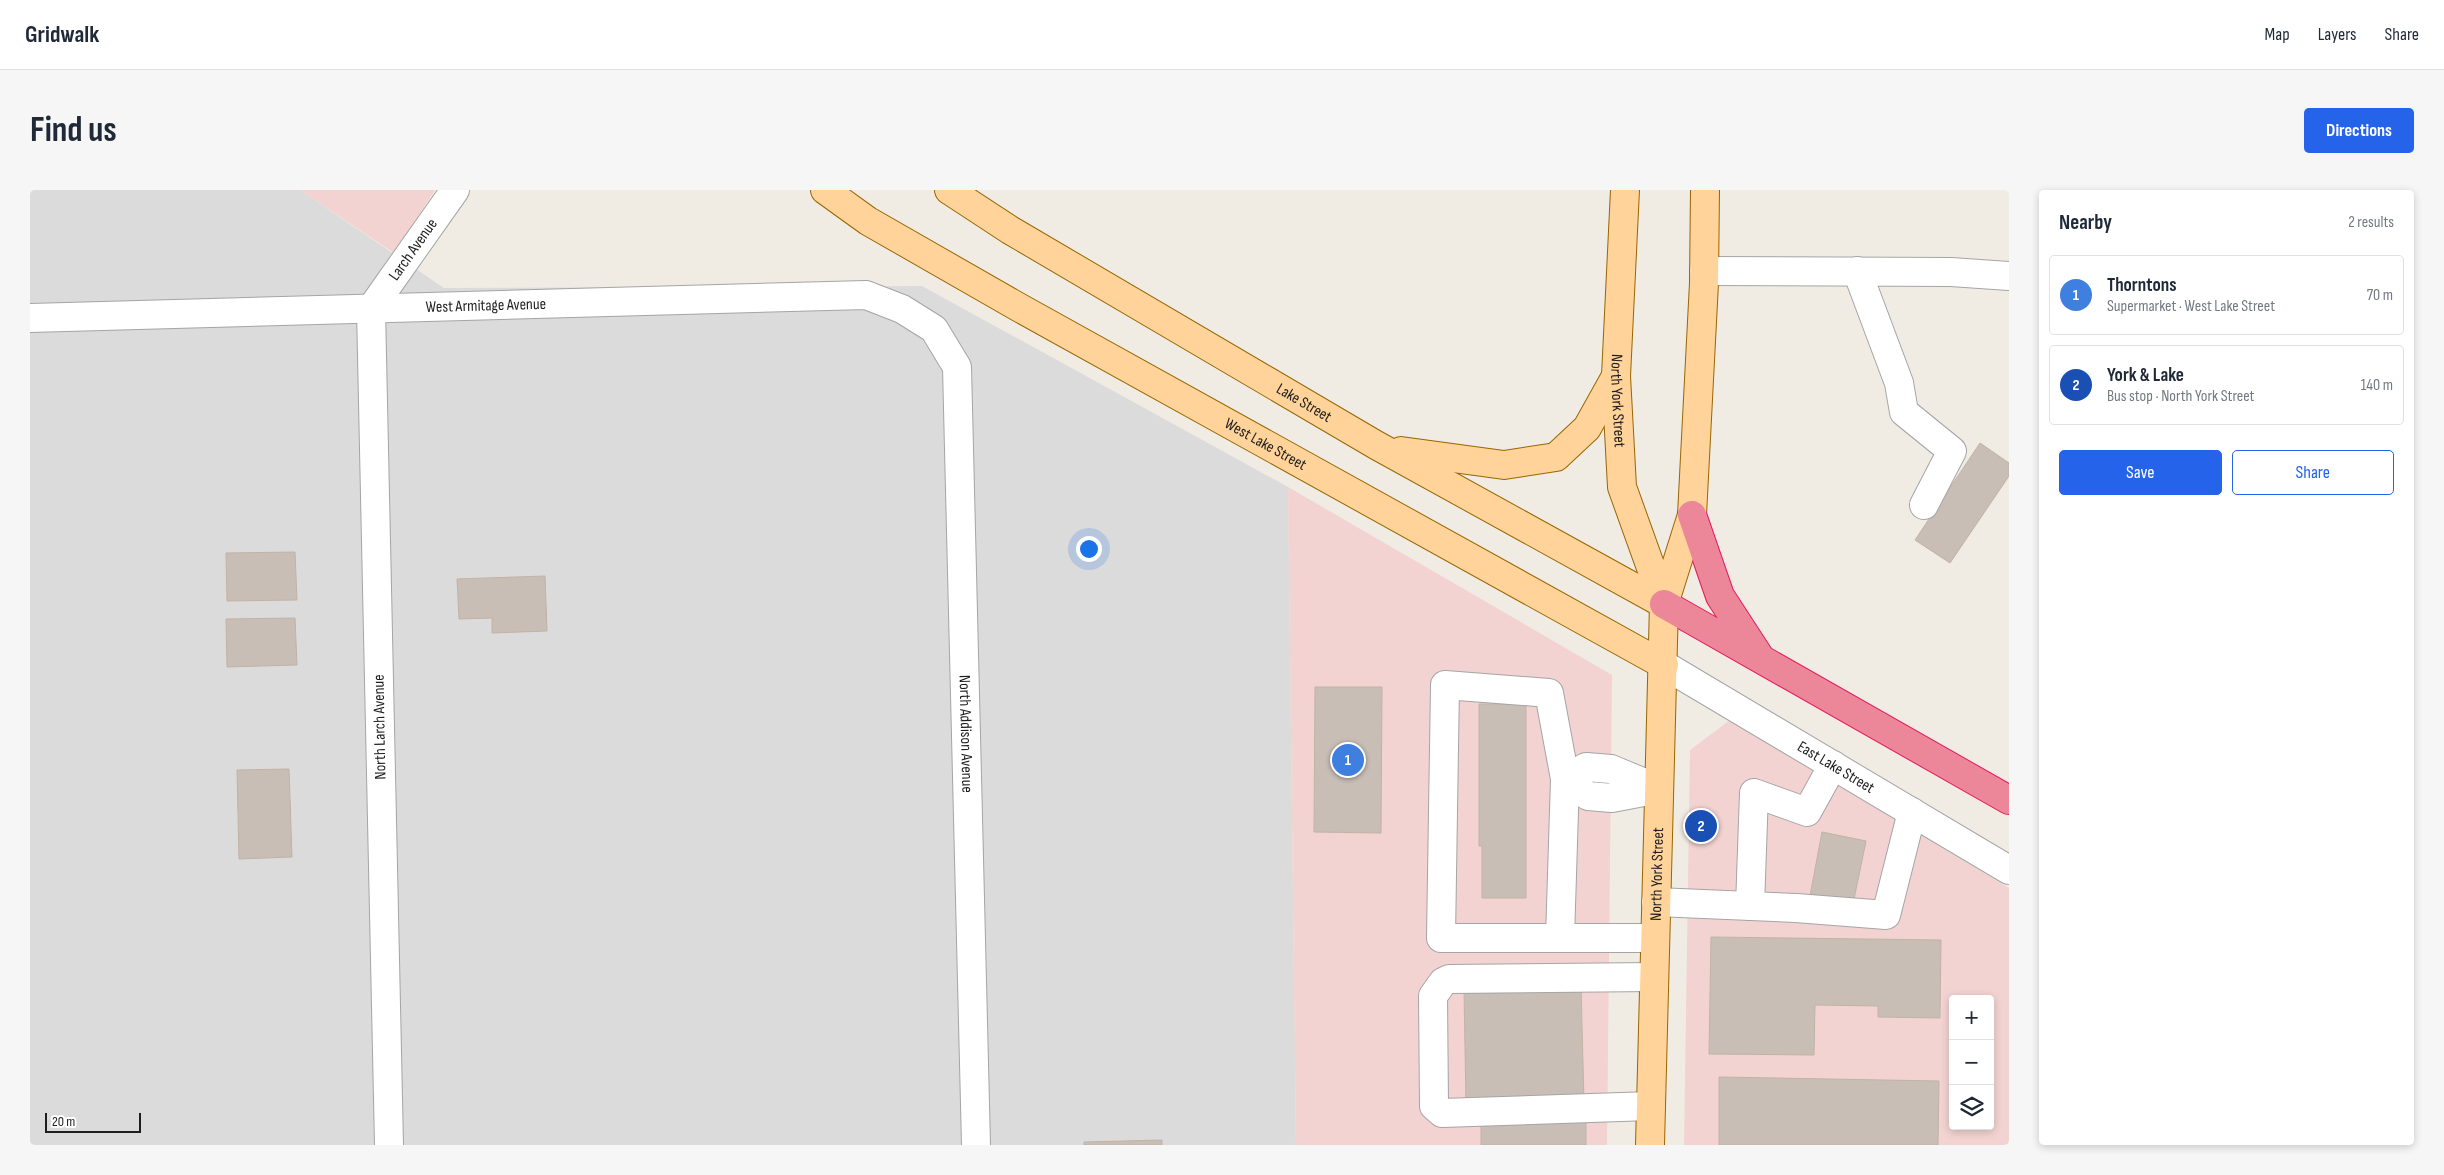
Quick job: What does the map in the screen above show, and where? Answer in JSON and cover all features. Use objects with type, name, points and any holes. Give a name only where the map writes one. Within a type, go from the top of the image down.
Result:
[{"type":"highway","points":[[1692,515],[1720,596],[1761,659]]},
{"type":"highway","points":[[1664,604],[2009,800]]},
{"type":"main road","name":"West Lake Street","points":[[825,190],[868,221],[1664,665]]},
{"type":"main road","name":"Lake Street","points":[[949,190],[1010,230],[1376,445],[1664,604]]},
{"type":"main road","name":"North York Street","points":[[1625,190],[1616,376],[1622,487],[1664,604]]},
{"type":"main road","name":"North York Street","points":[[1650,1145],[1654,938],[1664,665],[1664,604],[1692,515],[1704,270],[1705,190]]},
{"type":"main road","points":[[1376,445],[1411,454],[1504,465],[1556,456],[1587,428],[1616,376]]},
{"type":"street","name":"Larch Avenue","points":[[371,309],[455,190]]},
{"type":"street","points":[[1704,270],[1951,272],[2009,276]]},
{"type":"street","points":[[1857,271],[1899,383],[1904,412],[1952,451],[1924,506]]},
{"type":"street","name":"West Armitage Avenue","points":[[30,318],[866,295],[902,309],[934,329]]},
{"type":"street","name":"North Larch Avenue","points":[[371,309],[389,1145]]},
{"type":"street","name":"North Addison Avenue","points":[[934,329],[957,367],[976,1145]]},
{"type":"street","name":"East Lake Street","points":[[1664,665],[2009,870]]},
{"type":"street","points":[[1560,938],[1565,779],[1549,693],[1445,685],[1440,938],[1560,938],[1654,938]]},
{"type":"street","points":[[1750,906],[1754,793],[1807,812],[1833,765]]},
{"type":"street","points":[[1565,779],[1588,796],[1612,798],[1659,789]]},
{"type":"street","points":[[1656,902],[1886,915],[1912,812]]},
{"type":"street","points":[[1650,1106],[1442,1112],[1434,1106],[1432,996],[1443,982],[1449,979],[1653,977]]},
{"type":"shaded area","points":[[30,190],[300,190],[444,288],[922,286],[1288,487],[1296,1145],[30,1145]]},
{"type":"shaded area","points":[[300,190],[435,190],[394,253]]},
{"type":"shaded area","points":[[1288,487],[1612,675],[1607,1145],[1296,1145]]},
{"type":"shaded area","points":[[1730,720],[2009,888],[2009,1145],[1684,1145],[1690,750]]},
{"type":"building","points":[[1980,443],[2009,463],[2009,476],[1950,563],[1915,540]]},
{"type":"building","points":[[295,552],[297,600],[227,601],[226,553]]},
{"type":"building","points":[[545,576],[547,631],[492,633],[492,618],[459,619],[457,579]]},
{"type":"building","points":[[295,618],[297,665],[227,667],[226,619]]},
{"type":"building","points":[[1315,687],[1382,687],[1381,833],[1314,832]]},
{"type":"building","points":[[1479,704],[1526,704],[1526,898],[1482,898],[1482,846],[1479,846]]},
{"type":"building","points":[[289,769],[292,857],[239,859],[237,770]]},
{"type":"building","points":[[1822,832],[1866,841],[1853,904],[1810,896]]},
{"type":"building","points":[[1711,937],[1941,940],[1940,1018],[1878,1017],[1878,1006],[1815,1005],[1814,1055],[1709,1054]]},
{"type":"building","points":[[1581,987],[1584,1102],[1466,1104],[1464,990]]},
{"type":"building","points":[[1719,1077],[1939,1081],[1938,1145],[1719,1145]]},
{"type":"building","points":[[1586,1118],[1586,1145],[1481,1145],[1481,1119]]},
{"type":"building","points":[[1162,1140],[1162,1145],[1084,1145],[1084,1142]]},
{"type":"place","name":"Thorntons","points":[[1348,760]]},
{"type":"place","name":"York & Lake","points":[[1701,826]]}]
